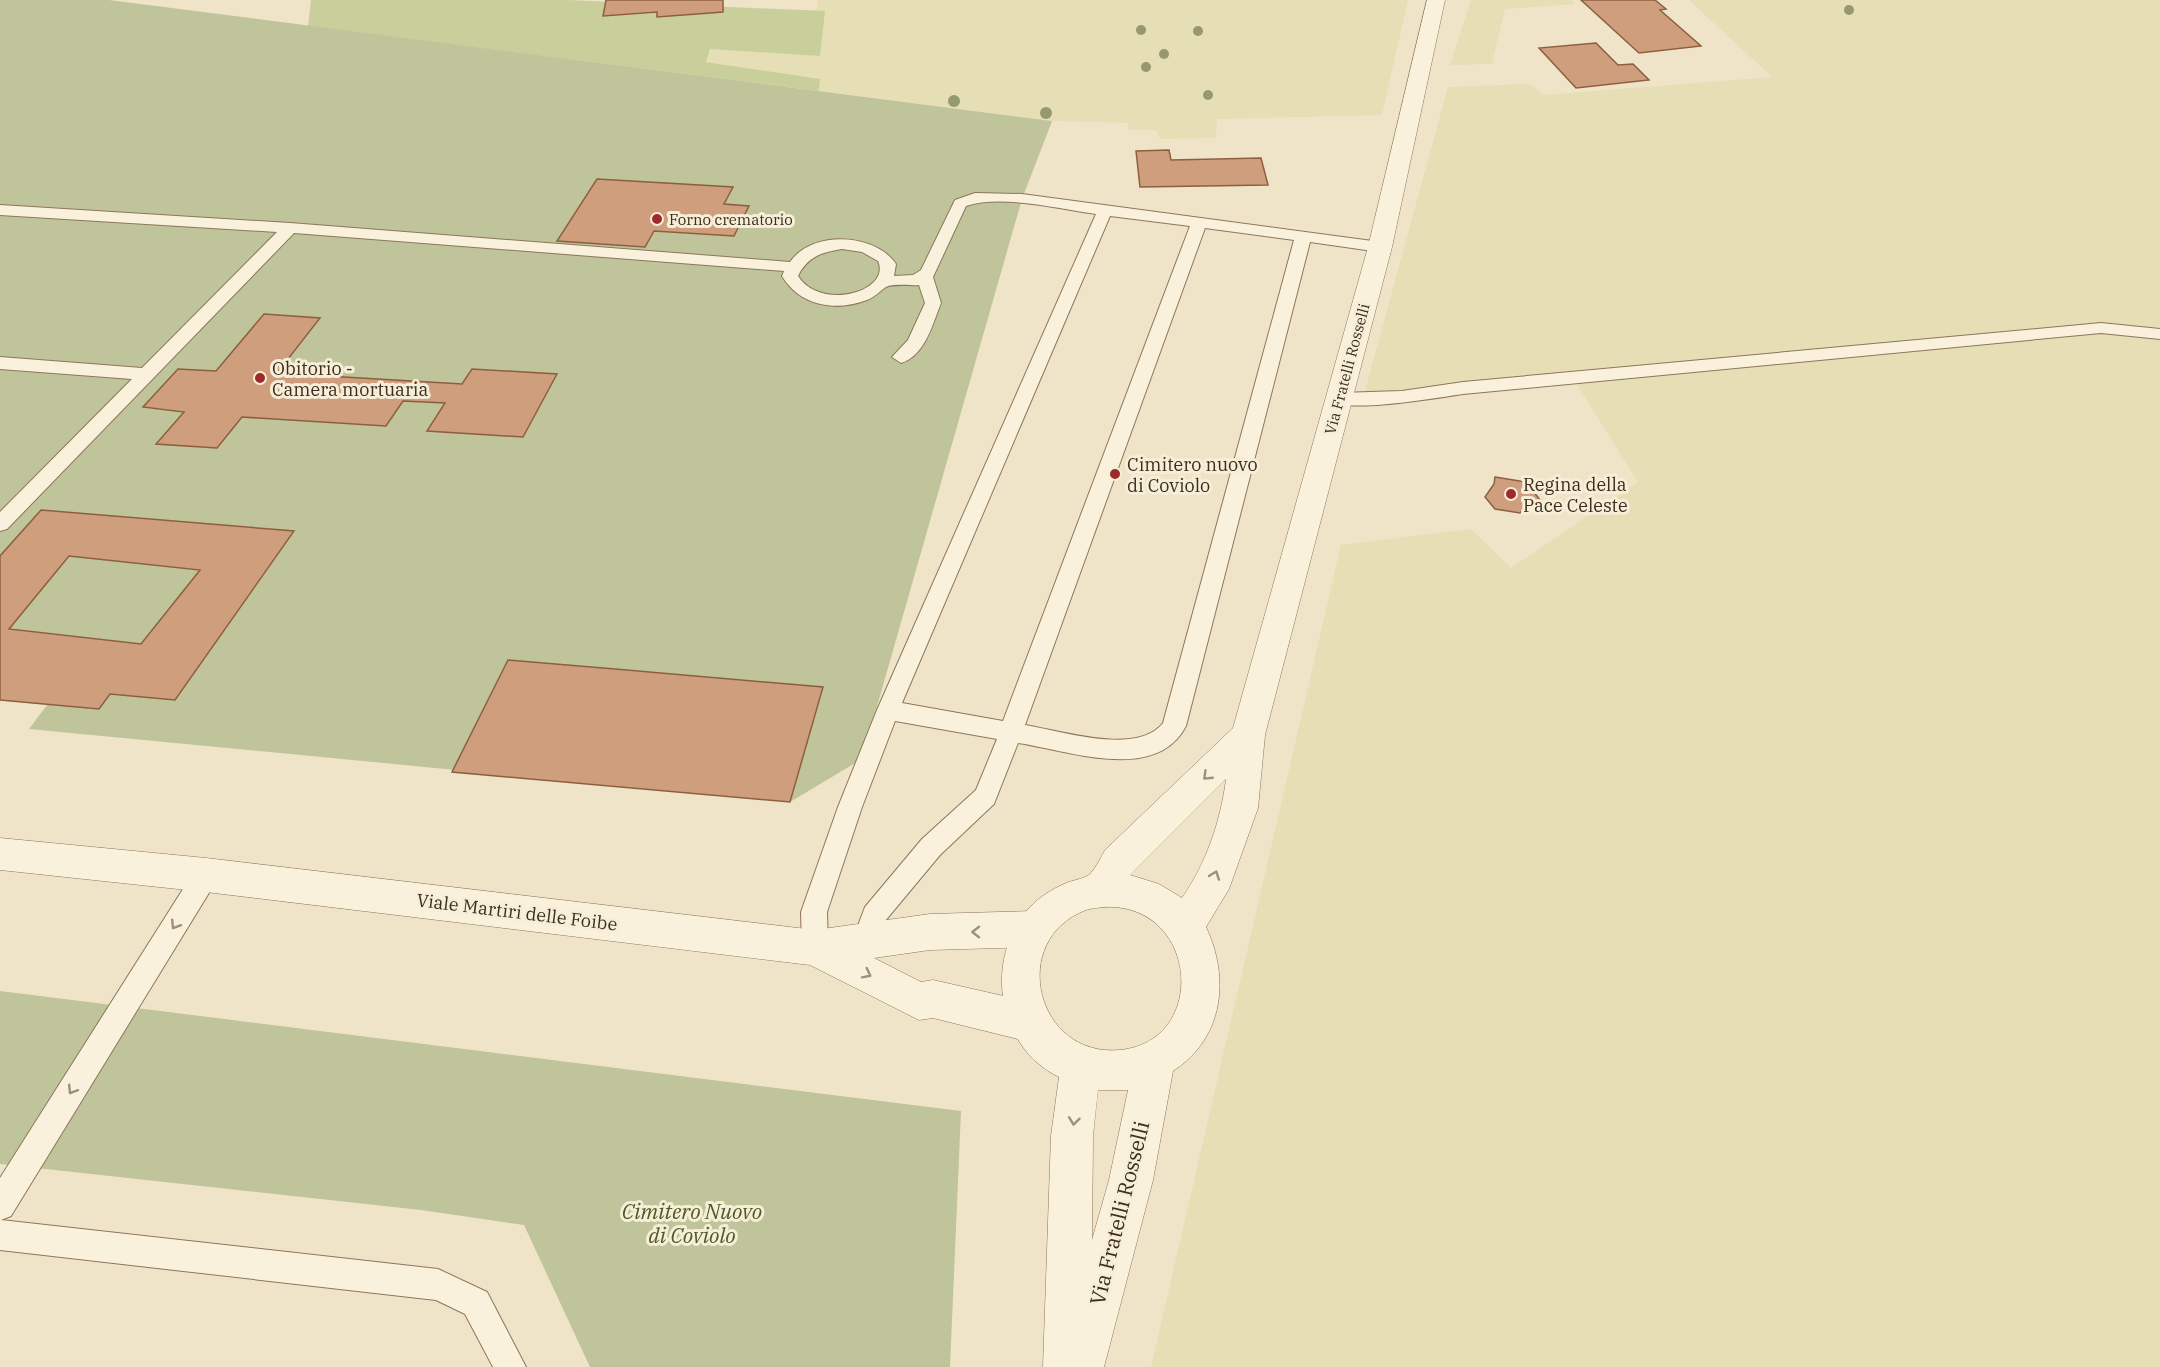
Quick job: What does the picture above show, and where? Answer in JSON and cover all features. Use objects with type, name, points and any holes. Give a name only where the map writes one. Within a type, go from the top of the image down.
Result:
[{"type":"street","name":"Via Fratelli Rosselli","points":[[1185,925],[1210,889],[1239,808],[1248,735],[1380,247],[1436,0]]},
{"type":"street","points":[[1100,891],[1118,862],[1248,735]]},
{"type":"street","name":"Viale Martiri delle Foibe","points":[[0,854],[206,875],[815,948],[866,939],[930,932],[1034,929]]},
{"type":"street","points":[[1100,891],[1124,891],[1147,898],[1168,909],[1185,925],[1200,951],[1206,981],[1199,1012],[1182,1040],[1155,1059],[1131,1066],[1106,1069],[1081,1063],[1052,1047],[1030,1022],[1020,998],[1018,974],[1023,950],[1034,929],[1052,911],[1075,898],[1100,891]]},
{"type":"street","points":[[815,948],[919,1001],[933,999],[1030,1022]]},
{"type":"street","name":"Via Fratelli Rosselli","points":[[1080,1367],[1131,1180],[1155,1059]]},
{"type":"street","name":"Via Fratelli Rosselli","points":[[1068,1367],[1072,1136],[1081,1063]]},
{"type":"lane","points":[[883,281],[917,280],[924,276],[950,229],[960,203],[975,198],[992,197],[1105,210],[1380,247]]},
{"type":"lane","points":[[0,210],[290,228],[793,267]]},
{"type":"lane","points":[[815,948],[814,912],[850,807],[888,710],[1105,210]]},
{"type":"lane","points":[[866,939],[874,915],[902,881],[931,847],[984,797],[1011,732],[1199,222]]},
{"type":"lane","points":[[0,524],[290,228]]},
{"type":"lane","points":[[888,710],[1122,749],[1151,746],[1165,738],[1174,726],[1303,237]]},
{"type":"lane","points":[[857,244],[881,255],[888,272],[883,281],[873,290],[844,299],[813,298],[793,285],[790,276],[800,258],[812,251],[826,246],[857,244]]},
{"type":"lane","points":[[901,357],[916,342],[933,303],[924,276]]},
{"type":"lane","points":[[1339,399],[1402,396],[1463,388],[2101,328],[2160,334]]},
{"type":"lane","points":[[0,363],[147,374]]},
{"type":"lane","points":[[0,1205],[206,875]]},
{"type":"lane","points":[[0,1235],[438,1284],[477,1303],[510,1367]]},
{"type":"shaded area","points":[[818,0],[1408,0],[1382,115],[1217,119],[1216,138],[1160,139],[1156,130],[1129,130],[1128,123],[1052,121],[819,91],[820,79],[706,62],[710,49],[820,56],[824,11],[816,11]]},
{"type":"shaded area","points":[[1471,0],[1572,0],[1575,4],[1505,9],[1492,64],[1450,65]]},
{"type":"shaded area","points":[[1689,0],[2160,0],[2160,1367],[1151,1367],[1341,545],[1471,529],[1511,568],[1638,482],[1573,378],[1363,398],[1448,87],[1529,84],[1543,95],[1772,77]]},
{"type":"green space","points":[[0,0],[109,0],[1052,121],[1022,199],[862,759],[790,802],[29,729],[47,705],[0,700]]},
{"type":"green space","points":[[311,0],[569,0],[825,11],[820,56],[710,49],[706,62],[820,79],[819,91],[308,26]]},
{"type":"green space","name":"Cimitero Nuovo di Coviolo","points":[[0,991],[961,1111],[950,1367],[590,1367],[524,1225],[421,1210],[0,1164]]},
{"type":"building","points":[[606,0],[723,0],[723,12],[657,17],[657,12],[603,16]]},
{"type":"building","points":[[1581,0],[1655,0],[1666,9],[1660,10],[1701,46],[1639,53]]},
{"type":"building","points":[[1596,43],[1618,65],[1633,64],[1649,80],[1576,88],[1539,48]]},
{"type":"building","points":[[1169,150],[1171,160],[1261,158],[1268,185],[1140,187],[1136,151]]},
{"type":"building","name":"Forno crematorio","points":[[597,179],[733,187],[724,204],[749,206],[734,236],[654,231],[645,247],[557,241]]},
{"type":"building","name":"Obitorio - Camera mortuaria","points":[[264,314],[320,318],[277,373],[462,384],[472,369],[557,374],[523,437],[427,431],[445,403],[403,401],[386,426],[242,417],[217,448],[156,444],[184,412],[143,407],[178,369],[216,371]]},
{"type":"building","name":"Regina della Pace Celeste","points":[[1495,477],[1526,482],[1540,500],[1529,501],[1520,513],[1495,509],[1485,497],[1494,484]]},
{"type":"building","points":[[41,510],[294,531],[175,700],[110,694],[99,709],[0,700],[0,556]],"holes":[[[69,556],[200,570],[141,644],[9,629]]]},
{"type":"building","points":[[508,660],[823,687],[790,802],[452,772]]},
{"type":"place","name":"Forno crematorio","points":[[657,219]]},
{"type":"place","name":"Obitorio - Camera mortuaria","points":[[260,378]]},
{"type":"place","name":"Cimitero nuovo di Coviolo","points":[[1115,474]]},
{"type":"place","name":"Regina della Pace Celeste","points":[[1511,494]]}]
